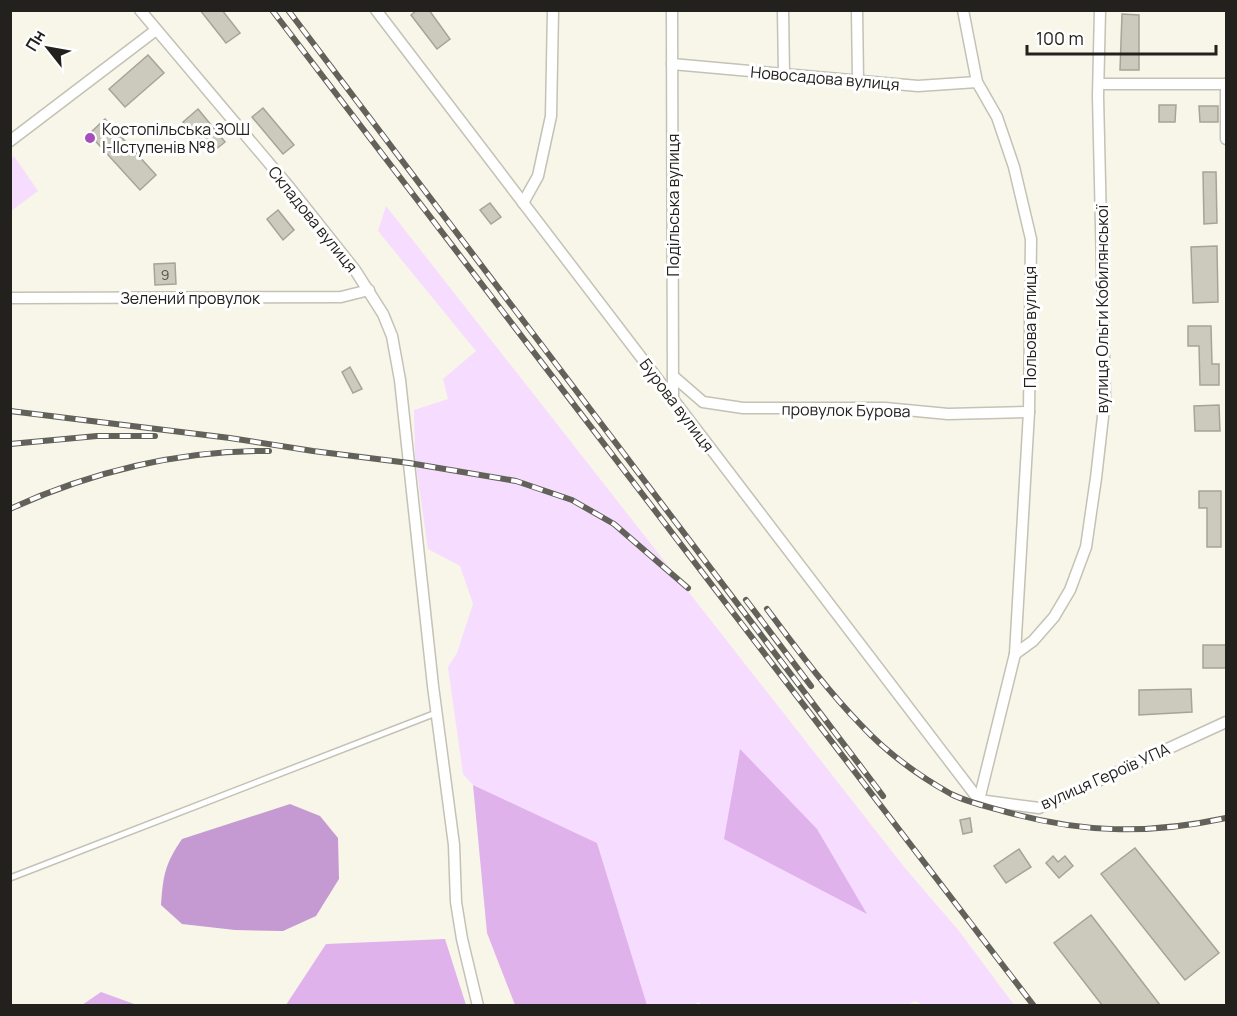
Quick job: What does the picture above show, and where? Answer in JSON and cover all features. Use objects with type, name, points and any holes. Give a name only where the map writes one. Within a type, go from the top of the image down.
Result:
[{"type":"street","name":"Складова вулиця","points":[[140,10],[290,188],[369,290],[392,336],[400,380],[436,713],[454,845],[458,911],[462,939],[478,1005]]},
{"type":"street","name":"Бурова вулиця","points":[[375,10],[979,800]]},
{"type":"street","points":[[523,203],[538,176],[551,116],[553,10]]},
{"type":"street","name":"Подільська вулиця","points":[[672,10],[673,399]]},
{"type":"street","points":[[783,10],[784,75]]},
{"type":"street","points":[[857,10],[858,81]]},
{"type":"street","name":"Польова вулиця","points":[[963,10],[977,82],[997,117],[1014,167],[1030,239],[1029,412],[1015,654],[979,800]]},
{"type":"street","name":"вулиця Ольги Кобилянської","points":[[1015,654],[1033,641],[1054,617],[1070,590],[1086,547],[1105,399],[1099,84],[1100,10]]},
{"type":"street","points":[[10,141],[156,30]]},
{"type":"street","name":"Новосадова вулиця","points":[[672,64],[918,86],[977,82]]},
{"type":"street","points":[[1099,84],[1226,84],[1227,139]]},
{"type":"street","name":"Зелений провулок","points":[[10,298],[341,297],[369,290]]},
{"type":"street","name":"провулок Бурова","points":[[673,376],[703,402],[743,408],[885,408],[948,414],[1029,412]]},
{"type":"street","name":"вулиця Героїв УПА","points":[[979,800],[1039,808],[1227,722]]},
{"type":"lane","points":[[10,878],[436,713]]},
{"type":"shaded area","points":[[14,156],[38,191],[11,211],[11,159]]},
{"type":"shaded area","points":[[386,206],[905,868],[959,931],[1014,1005],[923,1005],[915,1001],[906,1006],[702,1006],[699,1002],[692,1005],[647,1005],[597,843],[473,785],[463,774],[448,667],[457,653],[473,604],[460,566],[428,549],[415,459],[414,410],[448,399],[443,379],[476,351],[378,231]]},
{"type":"shaded area","points":[[740,749],[817,829],[867,914],[724,839]]},
{"type":"shaded area","points":[[473,785],[597,843],[647,1005],[515,1005],[487,933]]},
{"type":"shaded area","points":[[290,804],[320,816],[338,838],[339,879],[316,916],[283,931],[235,930],[182,924],[161,905],[166,870],[182,839]]},
{"type":"shaded area","points":[[445,939],[466,1005],[286,1005],[326,944]]},
{"type":"shaded area","points":[[101,992],[137,1005],[82,1005]]},
{"type":"building","points":[[200,10],[222,10],[240,33],[226,43]]},
{"type":"building","points":[[417,10],[429,10],[450,39],[437,49],[411,15]]},
{"type":"building","points":[[1122,14],[1139,15],[1139,70],[1120,70]]},
{"type":"building","points":[[148,55],[164,73],[125,107],[109,89]]},
{"type":"building","points":[[1159,105],[1176,105],[1175,122],[1159,122]]},
{"type":"building","points":[[1199,106],[1218,106],[1218,122],[1200,122]]},
{"type":"building","points":[[263,108],[294,145],[283,154],[252,117]]},
{"type":"building","points":[[198,109],[225,142],[210,154],[183,122]]},
{"type":"building","points":[[105,119],[156,175],[140,190],[89,134]]},
{"type":"building","points":[[1203,172],[1216,172],[1217,223],[1204,224]]},
{"type":"building","points":[[490,203],[501,217],[491,224],[480,210]]},
{"type":"building","points":[[278,210],[294,230],[283,240],[267,219]]},
{"type":"building","points":[[1217,246],[1218,302],[1193,303],[1191,247]]},
{"type":"building","points":[[175,263],[176,284],[155,285],[154,264]]},
{"type":"building","points":[[1188,326],[1211,326],[1212,364],[1219,364],[1219,385],[1200,385],[1199,346],[1188,346]]},
{"type":"building","points":[[350,367],[362,389],[353,393],[342,372]]},
{"type":"building","points":[[1219,405],[1220,431],[1195,431],[1194,406]]},
{"type":"building","points":[[1199,491],[1221,491],[1221,547],[1207,547],[1207,508],[1199,508]]},
{"type":"building","points":[[1203,645],[1227,645],[1227,668],[1203,668]]},
{"type":"building","points":[[1191,689],[1192,712],[1139,715],[1139,690]]},
{"type":"building","points":[[970,818],[972,832],[963,834],[960,820]]},
{"type":"building","points":[[1135,848],[1219,953],[1185,980],[1101,874]]},
{"type":"building","points":[[1019,849],[1031,867],[1006,883],[994,866]]},
{"type":"building","points":[[1053,856],[1058,862],[1065,856],[1073,866],[1059,878],[1046,863]]},
{"type":"building","points":[[1091,915],[1160,1005],[1102,1005],[1054,943]]},
{"type":"railway","points":[[272,10],[1034,1006]]},
{"type":"railway","points":[[288,10],[883,796]]},
{"type":"railway","points":[[10,411],[230,438],[409,463],[516,481],[572,500],[614,524],[688,588]]},
{"type":"railway","points":[[10,444],[97,436],[155,436]]},
{"type":"railway","points":[[10,509],[72,484],[136,466],[202,454],[269,451]]},
{"type":"railway","points":[[746,600],[811,686]]},
{"type":"railway","points":[[767,609],[824,683],[871,735],[915,771],[957,797],[1032,818],[1087,827],[1141,829],[1226,818]]},
{"type":"place","name":"Костопільська ЗОШ І-ІІступенів №8","points":[[90,138]]}]
